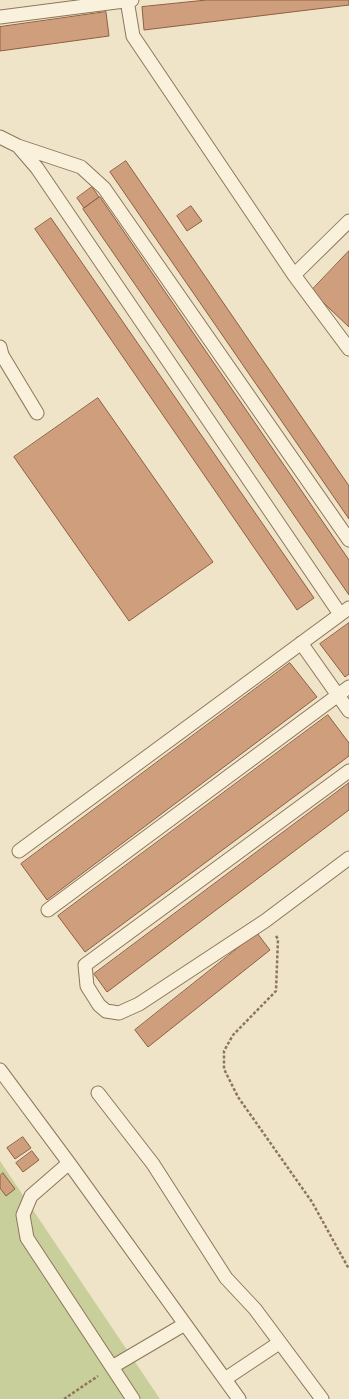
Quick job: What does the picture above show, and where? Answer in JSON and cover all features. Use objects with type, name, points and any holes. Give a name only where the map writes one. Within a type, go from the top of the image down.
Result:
[{"type":"lane","points":[[0,17],[129,0],[133,36],[294,275],[349,349]]},
{"type":"lane","points":[[0,137],[18,146],[81,167],[104,188],[349,540]]},
{"type":"lane","points":[[18,146],[37,168],[345,611],[19,851]]},
{"type":"lane","points":[[294,275],[349,221]]},
{"type":"lane","points":[[0,347],[2,354],[37,413]]},
{"type":"lane","points":[[301,643],[349,711]]},
{"type":"lane","points":[[48,910],[349,687]]},
{"type":"lane","points":[[349,771],[85,965],[87,986],[99,1005],[106,1011],[119,1013],[139,1004],[265,921],[349,858]]},
{"type":"lane","points":[[0,1070],[70,1163],[239,1399]]},
{"type":"lane","points":[[98,1093],[153,1164],[226,1278],[255,1309],[322,1399]]},
{"type":"lane","points":[[70,1163],[32,1196],[22,1215],[27,1238],[133,1399]]},
{"type":"lane","points":[[112,1367],[186,1324]]},
{"type":"lane","points":[[225,1379],[279,1343]]},
{"type":"path","points":[[265,921],[278,939],[276,992],[233,1035],[224,1051],[224,1069],[238,1097],[312,1202],[349,1269]]},
{"type":"path","points":[[64,1399],[112,1367]]},
{"type":"green space","points":[[0,1161],[160,1399],[0,1399]]},
{"type":"building","points":[[207,0],[349,0],[349,5],[144,30],[142,7]]},
{"type":"building","points":[[106,12],[109,36],[0,51],[0,27]]},
{"type":"building","points":[[126,161],[349,486],[349,519],[110,172]]},
{"type":"building","points":[[92,187],[99,197],[84,208],[77,198]]},
{"type":"building","points":[[100,197],[349,560],[349,595],[83,209]]},
{"type":"building","points":[[191,206],[202,221],[187,231],[177,216]]},
{"type":"building","points":[[51,218],[314,598],[297,610],[35,229]]},
{"type":"building","points":[[349,251],[349,327],[311,291]]},
{"type":"building","points":[[98,398],[213,562],[129,621],[14,457]]},
{"type":"building","points":[[349,623],[349,674],[345,677],[320,644]]},
{"type":"building","points":[[290,663],[317,697],[47,900],[21,864]]},
{"type":"building","points":[[328,715],[349,743],[349,756],[85,952],[58,916]]},
{"type":"building","points":[[349,783],[349,810],[107,992],[94,974]]},
{"type":"building","points":[[257,933],[270,950],[148,1047],[135,1030]]},
{"type":"building","points":[[23,1137],[31,1148],[15,1159],[7,1148]]},
{"type":"building","points":[[32,1151],[39,1160],[23,1172],[16,1163]]},
{"type":"building","points":[[3,1173],[15,1189],[6,1196],[0,1188],[0,1176]]}]
